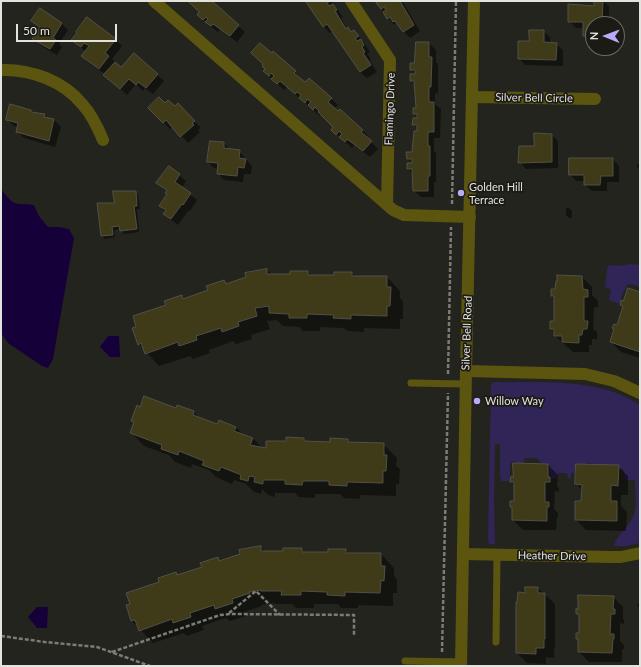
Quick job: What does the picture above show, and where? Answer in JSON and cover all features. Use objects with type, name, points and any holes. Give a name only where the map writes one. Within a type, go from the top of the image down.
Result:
[{"type":"street","points":[[154,1],[387,205],[401,214],[470,216]]},
{"type":"street","name":"Flamingo Drive","points":[[351,1],[390,60],[387,205]]},
{"type":"street","name":"Silver Bell Road","points":[[461,664],[474,1]]},
{"type":"street","points":[[1,70],[33,73],[65,88],[83,104],[97,125],[103,140]]},
{"type":"street","name":"Silver Bell Circle","points":[[472,97],[595,99]]},
{"type":"street","points":[[466,371],[585,374],[614,381],[640,393]]},
{"type":"street","name":"Heather Drive","points":[[463,554],[621,557],[640,553]]},
{"type":"lane","points":[[411,383],[466,384]]},
{"type":"lane","points":[[496,642],[497,554]]},
{"type":"lane","points":[[405,661],[442,661],[461,664]]},
{"type":"path","points":[[442,661],[456,1]]},
{"type":"path","points":[[229,614],[256,591],[280,615]]},
{"type":"path","points":[[112,652],[220,615],[229,614],[354,616],[354,636]]},
{"type":"path","points":[[1,636],[97,647],[150,666]]},
{"type":"shaded area","points":[[1,189],[12,202],[34,205],[39,216],[48,227],[69,229],[74,238],[53,359],[48,368],[42,366],[8,343],[1,333]]},
{"type":"shaded area","points":[[630,264],[640,265],[640,287],[630,284],[627,285],[621,297],[620,304],[611,301],[609,299],[611,289],[605,288],[607,269],[609,265],[621,266]]},
{"type":"shaded area","points":[[108,336],[119,336],[120,357],[110,357],[100,347]]},
{"type":"shaded area","points":[[493,382],[569,383],[606,390],[623,396],[640,405],[640,543],[626,546],[614,546],[617,539],[633,517],[636,504],[635,480],[625,480],[623,469],[618,469],[618,465],[592,464],[589,462],[586,464],[576,464],[574,473],[571,473],[571,478],[568,478],[567,473],[558,473],[557,478],[554,479],[550,476],[550,466],[548,464],[541,463],[537,458],[524,458],[524,463],[512,461],[510,465],[510,481],[502,481],[500,477],[500,444],[495,444],[495,544],[489,544],[491,386]]},
{"type":"shaded area","points":[[37,607],[48,607],[47,628],[37,628],[28,617]]},
{"type":"building","points":[[188,1],[212,1],[239,25],[230,36],[213,24],[211,26],[205,22],[208,19],[206,17],[203,20],[197,15],[199,12]]},
{"type":"building","points":[[330,1],[327,3],[329,6],[333,4],[337,10],[335,11],[346,29],[348,27],[351,32],[354,30],[359,36],[355,38],[357,41],[361,39],[364,45],[362,47],[365,52],[363,53],[371,65],[360,72],[327,24],[323,27],[306,2]]},
{"type":"building","points":[[380,1],[400,1],[414,25],[403,32],[395,21],[393,22],[390,17],[387,19],[383,12],[386,10],[384,7],[381,9],[376,3]]},
{"type":"building","points":[[594,1],[603,1],[602,16],[585,16],[585,36],[583,36],[583,22],[568,22],[568,4],[594,6]]},
{"type":"building","points":[[40,8],[62,23],[53,38],[56,40],[50,49],[32,39],[40,27],[31,21]]},
{"type":"building","points":[[87,17],[116,39],[105,53],[109,56],[99,69],[81,56],[89,46],[84,43],[81,47],[71,40]]},
{"type":"building","points":[[529,30],[544,30],[544,42],[557,43],[556,60],[518,59],[518,41],[529,41]]},
{"type":"building","points":[[416,42],[429,42],[429,57],[432,57],[429,102],[434,102],[434,132],[428,132],[428,146],[430,146],[430,176],[428,176],[428,191],[413,191],[412,169],[407,169],[407,163],[412,163],[412,159],[407,159],[406,152],[412,152],[414,131],[417,131],[417,125],[412,125],[413,118],[417,118],[417,114],[413,114],[413,108],[416,108],[414,81],[410,81],[410,74],[415,74],[415,70],[410,70],[410,63],[414,63]]},
{"type":"building","points":[[260,43],[272,53],[273,51],[296,71],[294,73],[305,82],[309,78],[332,98],[328,102],[338,111],[340,109],[363,130],[361,132],[372,141],[363,151],[347,139],[345,142],[339,137],[342,134],[339,131],[336,135],[331,130],[333,127],[318,112],[319,111],[315,107],[313,110],[308,105],[311,102],[307,99],[305,103],[299,98],[301,95],[297,92],[295,94],[280,81],[277,84],[271,79],[274,76],[271,73],[269,76],[263,71],[265,69],[262,66],[263,64],[251,53]]},
{"type":"building","points":[[134,53],[158,74],[146,88],[138,82],[136,85],[129,79],[120,89],[103,75],[115,62],[121,67]]},
{"type":"building","points":[[159,97],[165,103],[168,100],[175,106],[178,103],[195,121],[192,123],[194,125],[180,137],[166,120],[163,123],[148,108]]},
{"type":"building","points":[[10,104],[31,110],[31,112],[45,114],[44,117],[54,119],[49,141],[16,132],[18,123],[6,120]]},
{"type":"building","points":[[534,133],[552,134],[552,162],[518,163],[519,146],[534,146]]},
{"type":"building","points":[[210,141],[224,142],[224,148],[240,150],[239,158],[246,159],[244,168],[238,167],[237,176],[217,174],[218,163],[207,162]]},
{"type":"building","points":[[569,158],[613,158],[613,176],[601,176],[600,185],[584,185],[584,175],[569,175]]},
{"type":"building","points":[[169,166],[180,174],[175,182],[191,193],[171,219],[163,214],[166,210],[159,206],[167,194],[165,193],[167,190],[156,183]]},
{"type":"building","points":[[113,191],[136,191],[137,206],[134,206],[137,229],[120,231],[119,226],[112,227],[113,235],[101,236],[97,203],[114,203]]},
{"type":"building","points":[[267,269],[267,274],[290,274],[290,271],[308,271],[308,275],[334,275],[334,272],[352,272],[352,276],[387,276],[387,287],[391,287],[390,306],[387,306],[387,316],[351,315],[351,319],[333,318],[334,315],[307,314],[307,318],[289,318],[289,314],[269,313],[269,306],[255,308],[257,316],[238,322],[239,326],[222,332],[221,328],[196,336],[197,340],[179,346],[178,342],[145,354],[141,343],[138,345],[132,328],[136,327],[133,316],[166,305],[164,301],[182,295],[183,299],[208,290],[206,286],[224,280],[226,284],[246,277],[245,273]]},
{"type":"building","points":[[557,275],[582,276],[583,289],[588,290],[588,297],[584,297],[584,321],[588,321],[587,329],[583,329],[582,335],[579,335],[579,343],[562,342],[562,336],[554,336],[554,329],[550,329],[550,321],[554,321],[554,296],[551,296],[551,289],[555,289]]},
{"type":"building","points":[[628,288],[640,292],[640,352],[610,342],[614,329],[612,328],[614,324],[617,325],[623,306],[620,305],[621,300],[623,301]]},
{"type":"building","points":[[144,396],[176,408],[177,405],[194,411],[193,415],[217,424],[219,420],[236,427],[234,431],[253,438],[250,445],[266,448],[266,441],[286,441],[286,437],[304,438],[304,441],[330,442],[330,438],[348,439],[348,442],[384,443],[384,455],[387,455],[386,471],[383,471],[383,483],[347,482],[347,486],[329,485],[329,481],[303,481],[302,485],[285,484],[285,480],[263,480],[263,484],[254,482],[255,477],[249,476],[248,481],[240,479],[241,475],[239,474],[221,467],[219,471],[202,465],[204,461],[179,451],[178,455],[161,449],[162,445],[130,433],[134,422],[131,421],[137,405],[140,407]]},
{"type":"building","points":[[513,463],[548,464],[548,477],[550,477],[550,482],[545,482],[545,502],[549,502],[549,507],[547,507],[547,521],[512,520],[512,507],[510,507],[510,501],[514,501],[514,482],[510,482],[511,476],[513,477]]},
{"type":"building","points":[[576,464],[619,465],[618,486],[611,485],[611,501],[617,501],[617,521],[575,520],[575,501],[581,501],[582,485],[575,484]]},
{"type":"building","points":[[261,546],[261,551],[283,551],[283,548],[302,548],[302,552],[328,552],[328,549],[346,549],[346,553],[381,553],[381,566],[385,566],[384,581],[381,580],[380,593],[345,592],[345,596],[327,595],[327,592],[301,591],[301,595],[281,595],[282,591],[261,590],[249,592],[250,593],[232,599],[233,603],[215,609],[214,605],[190,613],[191,617],[173,623],[172,619],[139,631],[135,620],[131,621],[126,605],[130,604],[126,593],[159,582],[158,578],[176,572],[177,575],[202,567],[200,563],[218,557],[219,561],[240,554],[239,550]]},
{"type":"building","points":[[525,587],[538,587],[538,593],[545,593],[544,648],[536,648],[536,654],[516,653],[516,602],[518,592],[525,593]]},
{"type":"building","points":[[578,595],[614,596],[613,609],[615,609],[615,614],[611,614],[610,634],[614,634],[612,653],[578,652],[578,639],[576,639],[576,633],[579,633],[579,614],[576,614],[576,608],[578,609]]},
{"type":"place","name":"Golden Hill Terrace","points":[[461,193]]},
{"type":"place","name":"Willow Way","points":[[477,401]]}]
